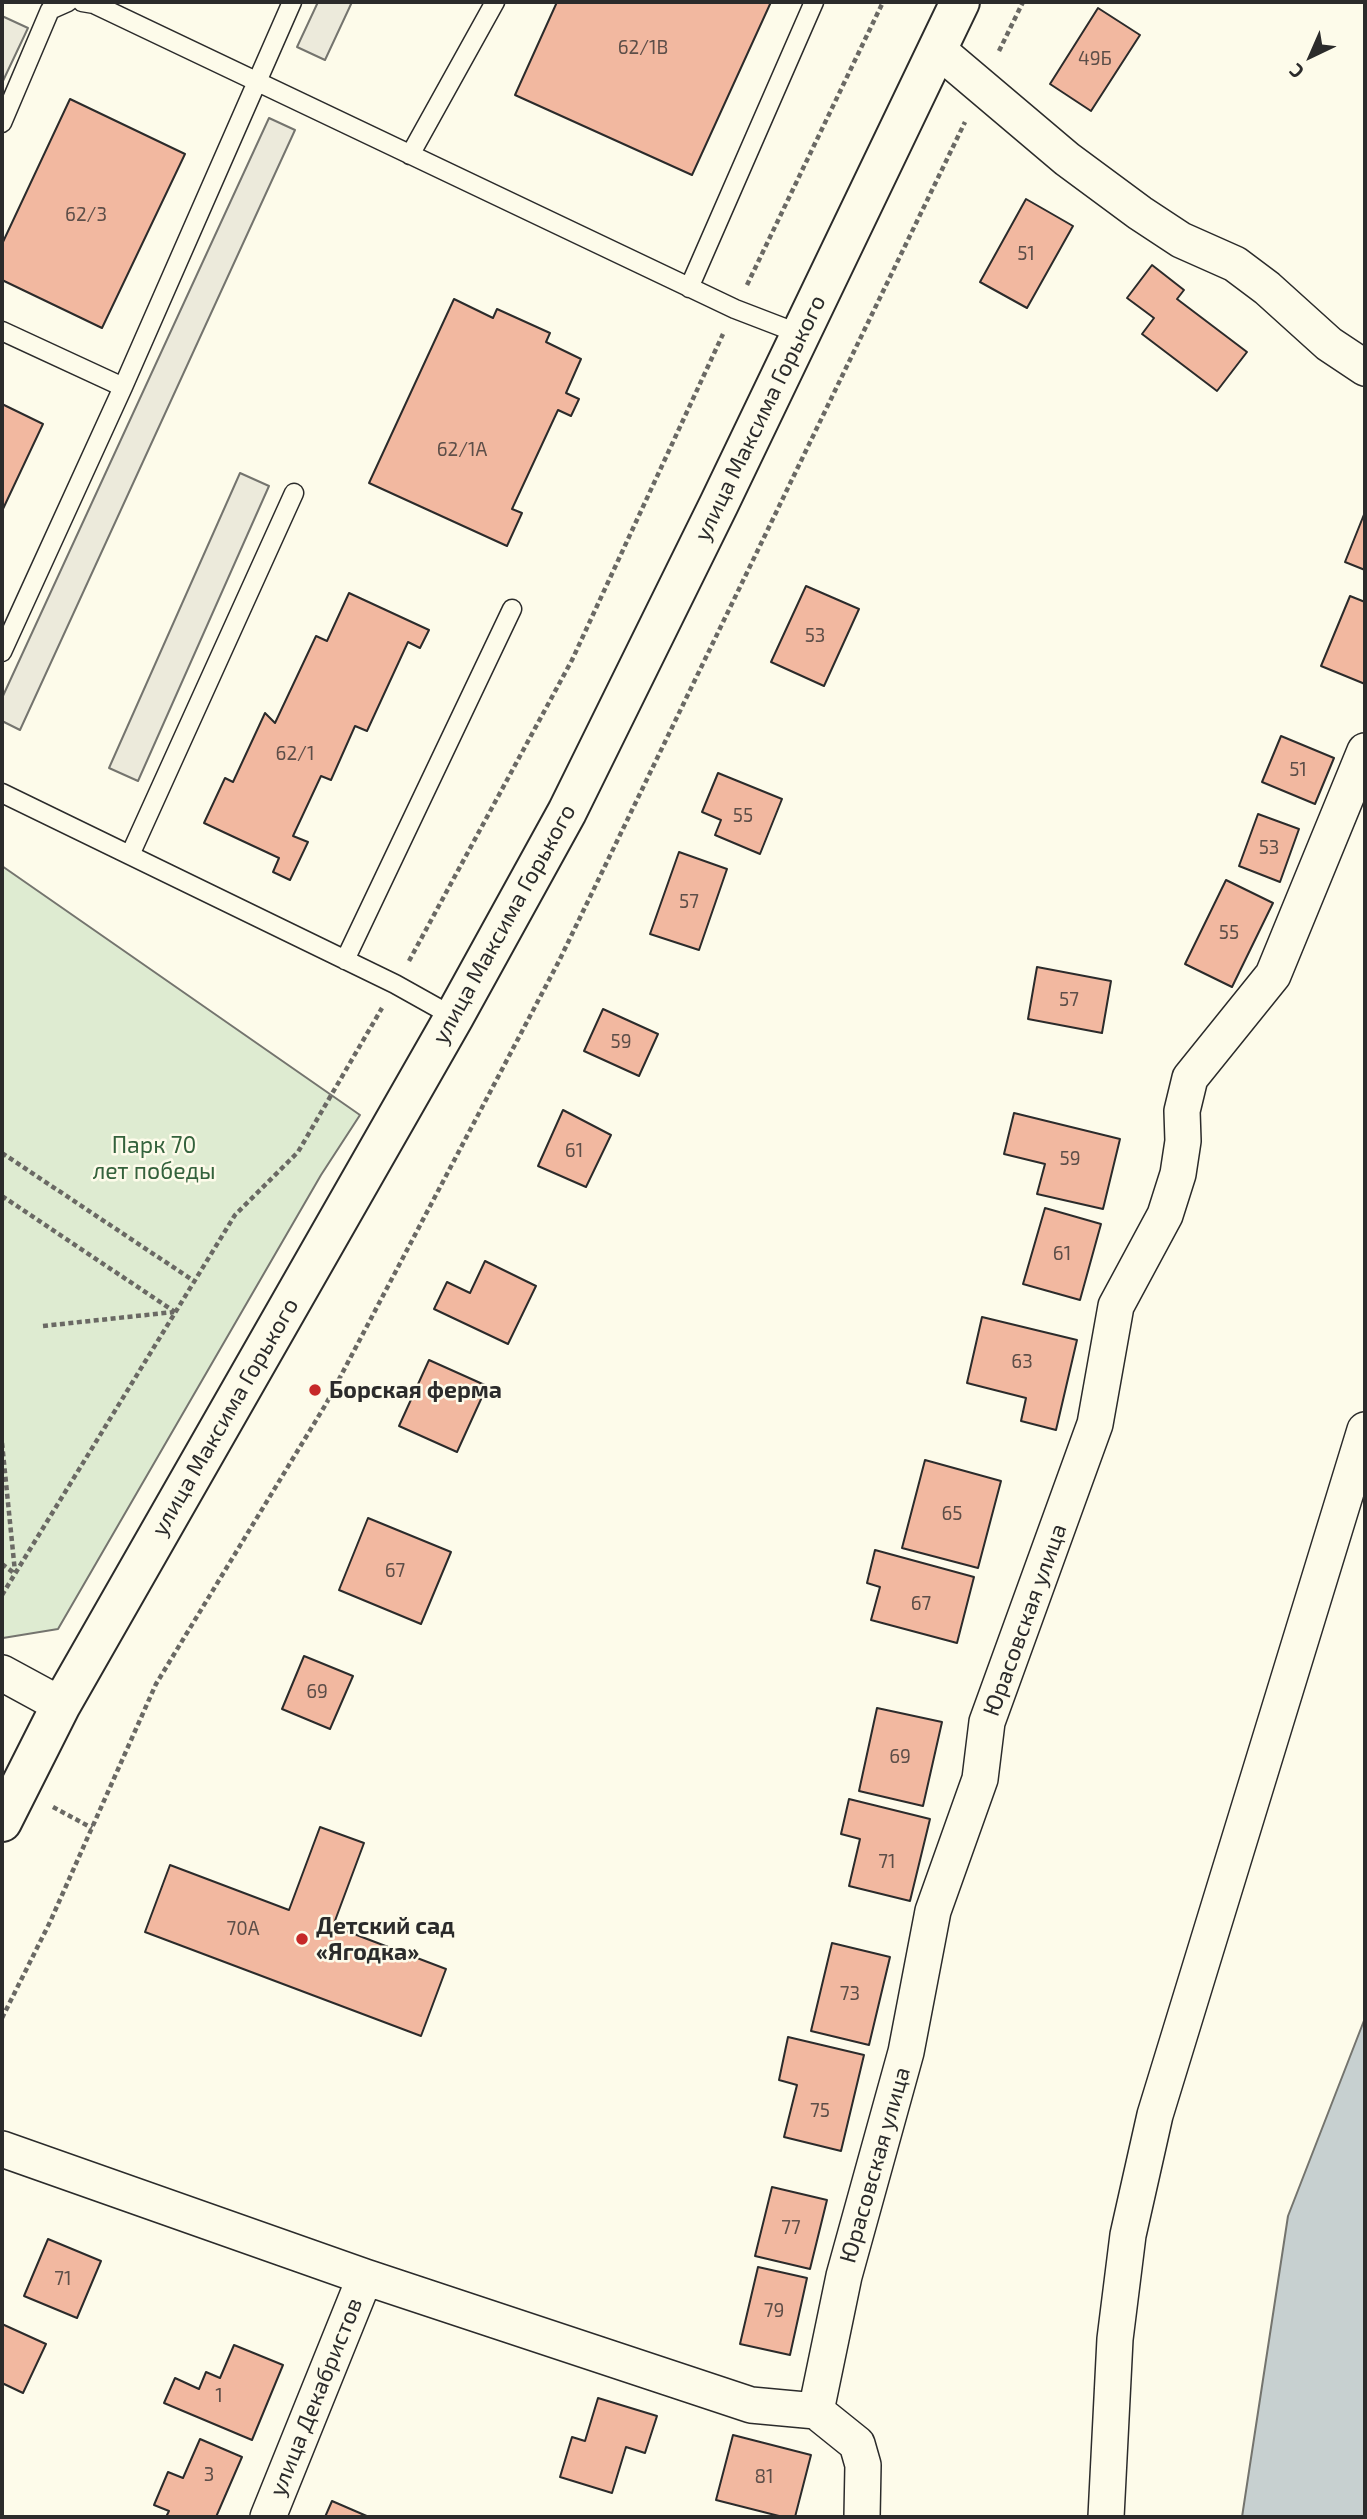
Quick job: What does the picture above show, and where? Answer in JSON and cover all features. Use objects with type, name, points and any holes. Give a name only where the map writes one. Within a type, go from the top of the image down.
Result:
[{"type":"street","name":"улица Максима Горького","points":[[2,1822],[61,1705],[454,1017],[567,812],[960,2]]},
{"type":"street","points":[[937,49],[1067,159],[1181,240],[1235,264],[1267,288],[1329,344],[1365,368]]},
{"type":"street","name":"Юрасовская улица","points":[[816,2411],[844,2276],[906,2052],[933,1911],[980,1779],[987,1722],[1095,1424],[1116,1306],[1165,1215],[1175,1184],[1183,1140],[1182,1111],[1190,1079],[1273,975],[1365,751]]},
{"type":"street","points":[[1106,2517],[1118,2313],[1128,2235],[1155,2115],[1365,1430]]},
{"type":"street","points":[[2,1673],[61,1705]]},
{"type":"street","points":[[2,2149],[365,2277],[751,2405],[816,2411],[857,2444],[863,2465],[862,2517]]},
{"type":"street","name":"улица Декабристов","points":[[268,2517],[365,2277]]},
{"type":"lane","points":[[2,123],[50,10],[68,2]]},
{"type":"lane","points":[[82,2],[94,4],[689,288],[800,334]]},
{"type":"lane","points":[[2,652],[123,387],[292,2]]},
{"type":"lane","points":[[410,155],[495,2]]},
{"type":"lane","points":[[689,288],[814,2]]},
{"type":"lane","points":[[2,331],[123,387]]},
{"type":"lane","points":[[130,855],[294,493]]},
{"type":"lane","points":[[345,960],[512,609]]},
{"type":"lane","points":[[2,793],[396,984],[454,1017]]},
{"type":"path","points":[[2,1595],[235,1215],[298,1152],[421,941],[572,660],[735,309],[883,2]]},
{"type":"path","points":[[2,2018],[50,1922],[156,1684],[326,1404],[559,961],[1023,2]]},
{"type":"path","points":[[2,1153],[194,1281]]},
{"type":"path","points":[[2,1196],[175,1312]]},
{"type":"path","points":[[43,1326],[175,1312]]},
{"type":"path","points":[[2,1443],[15,1573]]},
{"type":"path","points":[[2,1564],[15,1573]]},
{"type":"green space","name":"Парк 70 лет победы","points":[[2,866],[360,1115],[321,1175],[58,1629],[3,1638]]},
{"type":"shaded area","points":[[318,2],[352,2],[325,60],[297,47]]},
{"type":"shaded area","points":[[2,16],[28,28],[2,83]]},
{"type":"shaded area","points":[[269,118],[295,130],[20,730],[2,721],[2,698]]},
{"type":"shaded area","points":[[240,473],[269,486],[138,781],[109,768]]},
{"type":"shaded area","points":[[1365,2018],[1365,2517],[1242,2517],[1288,2216]]},
{"type":"building","points":[[557,2],[771,2],[692,175],[515,95]]},
{"type":"building","points":[[1098,8],[1140,35],[1091,111],[1050,84]]},
{"type":"building","points":[[70,99],[185,154],[102,328],[2,280],[2,244]]},
{"type":"building","points":[[1026,199],[1073,226],[1027,308],[980,282]]},
{"type":"building","points":[[1152,265],[1184,290],[1177,299],[1247,352],[1217,391],[1142,334],[1154,318],[1127,298]]},
{"type":"building","points":[[454,299],[493,318],[497,309],[550,333],[546,342],[581,359],[566,393],[579,399],[571,416],[558,410],[512,509],[522,513],[507,546],[369,483]]},
{"type":"building","points":[[2,404],[43,424],[2,511]]},
{"type":"building","points":[[1365,512],[1365,570],[1345,562]]},
{"type":"building","points":[[806,586],[859,609],[824,686],[771,662]]},
{"type":"building","points":[[349,593],[429,630],[420,648],[408,642],[367,731],[355,726],[331,780],[321,776],[293,836],[308,842],[290,880],[273,872],[279,858],[204,823],[225,778],[233,782],[265,713],[275,723],[316,636],[327,641]]},
{"type":"building","points":[[1350,596],[1365,602],[1365,684],[1321,666]]},
{"type":"building","points":[[1281,736],[1334,758],[1315,804],[1262,782]]},
{"type":"building","points":[[718,773],[782,799],[760,854],[715,835],[721,820],[702,812]]},
{"type":"building","points":[[1258,814],[1299,829],[1280,882],[1239,866]]},
{"type":"building","points":[[679,852],[727,869],[699,950],[650,934]]},
{"type":"building","points":[[1226,880],[1273,903],[1232,987],[1185,964]]},
{"type":"building","points":[[1037,967],[1111,981],[1102,1033],[1028,1019]]},
{"type":"building","points":[[603,1009],[658,1034],[639,1076],[584,1051]]},
{"type":"building","points":[[563,1110],[611,1135],[586,1187],[538,1166]]},
{"type":"building","points":[[1014,1113],[1120,1139],[1103,1209],[1037,1194],[1045,1164],[1004,1154]]},
{"type":"building","points":[[1045,1208],[1101,1224],[1080,1300],[1023,1284]]},
{"type":"building","points":[[485,1261],[536,1286],[508,1344],[434,1309],[447,1282],[470,1293]]},
{"type":"building","points":[[982,1317],[1077,1340],[1056,1430],[1021,1421],[1026,1398],[967,1383]]},
{"type":"building","points":[[429,1360],[487,1386],[457,1452],[399,1426]]},
{"type":"building","points":[[925,1460],[1001,1481],[978,1568],[902,1548]]},
{"type":"building","points":[[368,1518],[451,1552],[421,1624],[339,1590]]},
{"type":"building","points":[[875,1550],[974,1577],[957,1643],[871,1620],[880,1587],[867,1583]]},
{"type":"building","points":[[304,1656],[353,1676],[330,1729],[282,1709]]},
{"type":"building","points":[[877,1708],[942,1722],[923,1806],[859,1791]]},
{"type":"building","points":[[849,1799],[930,1819],[910,1901],[849,1886],[860,1839],[841,1834]]},
{"type":"building","name":"Детский сад «Ягодка»","points":[[320,1827],[364,1843],[333,1926],[446,1969],[421,2036],[145,1932],[170,1865],[289,1910]]},
{"type":"building","points":[[832,1943],[890,1957],[869,2045],[811,2031]]},
{"type":"building","points":[[788,2037],[864,2055],[841,2151],[784,2137],[797,2085],[779,2080]]},
{"type":"building","points":[[772,2187],[827,2200],[810,2269],[755,2256]]},
{"type":"building","points":[[48,2239],[101,2261],[77,2318],[24,2296]]},
{"type":"building","points":[[758,2267],[807,2278],[790,2355],[740,2344]]},
{"type":"building","points":[[2,2324],[46,2344],[23,2393],[2,2383]]},
{"type":"building","points":[[234,2345],[283,2365],[252,2440],[164,2403],[175,2378],[199,2389],[206,2372],[220,2378]]},
{"type":"building","points":[[598,2398],[657,2416],[645,2453],[626,2447],[612,2493],[560,2477],[572,2437],[585,2441]]},
{"type":"building","points":[[733,2435],[811,2455],[795,2517],[783,2517],[716,2500]]},
{"type":"building","points":[[200,2439],[242,2457],[216,2517],[166,2517],[169,2511],[154,2505],[168,2472],[183,2478]]},
{"type":"building","points":[[332,2501],[369,2517],[325,2517]]},
{"type":"place","name":"Борская ферма","points":[[315,1390]]},
{"type":"place","name":"Детский сад «Ягодка»","points":[[302,1939]]}]
